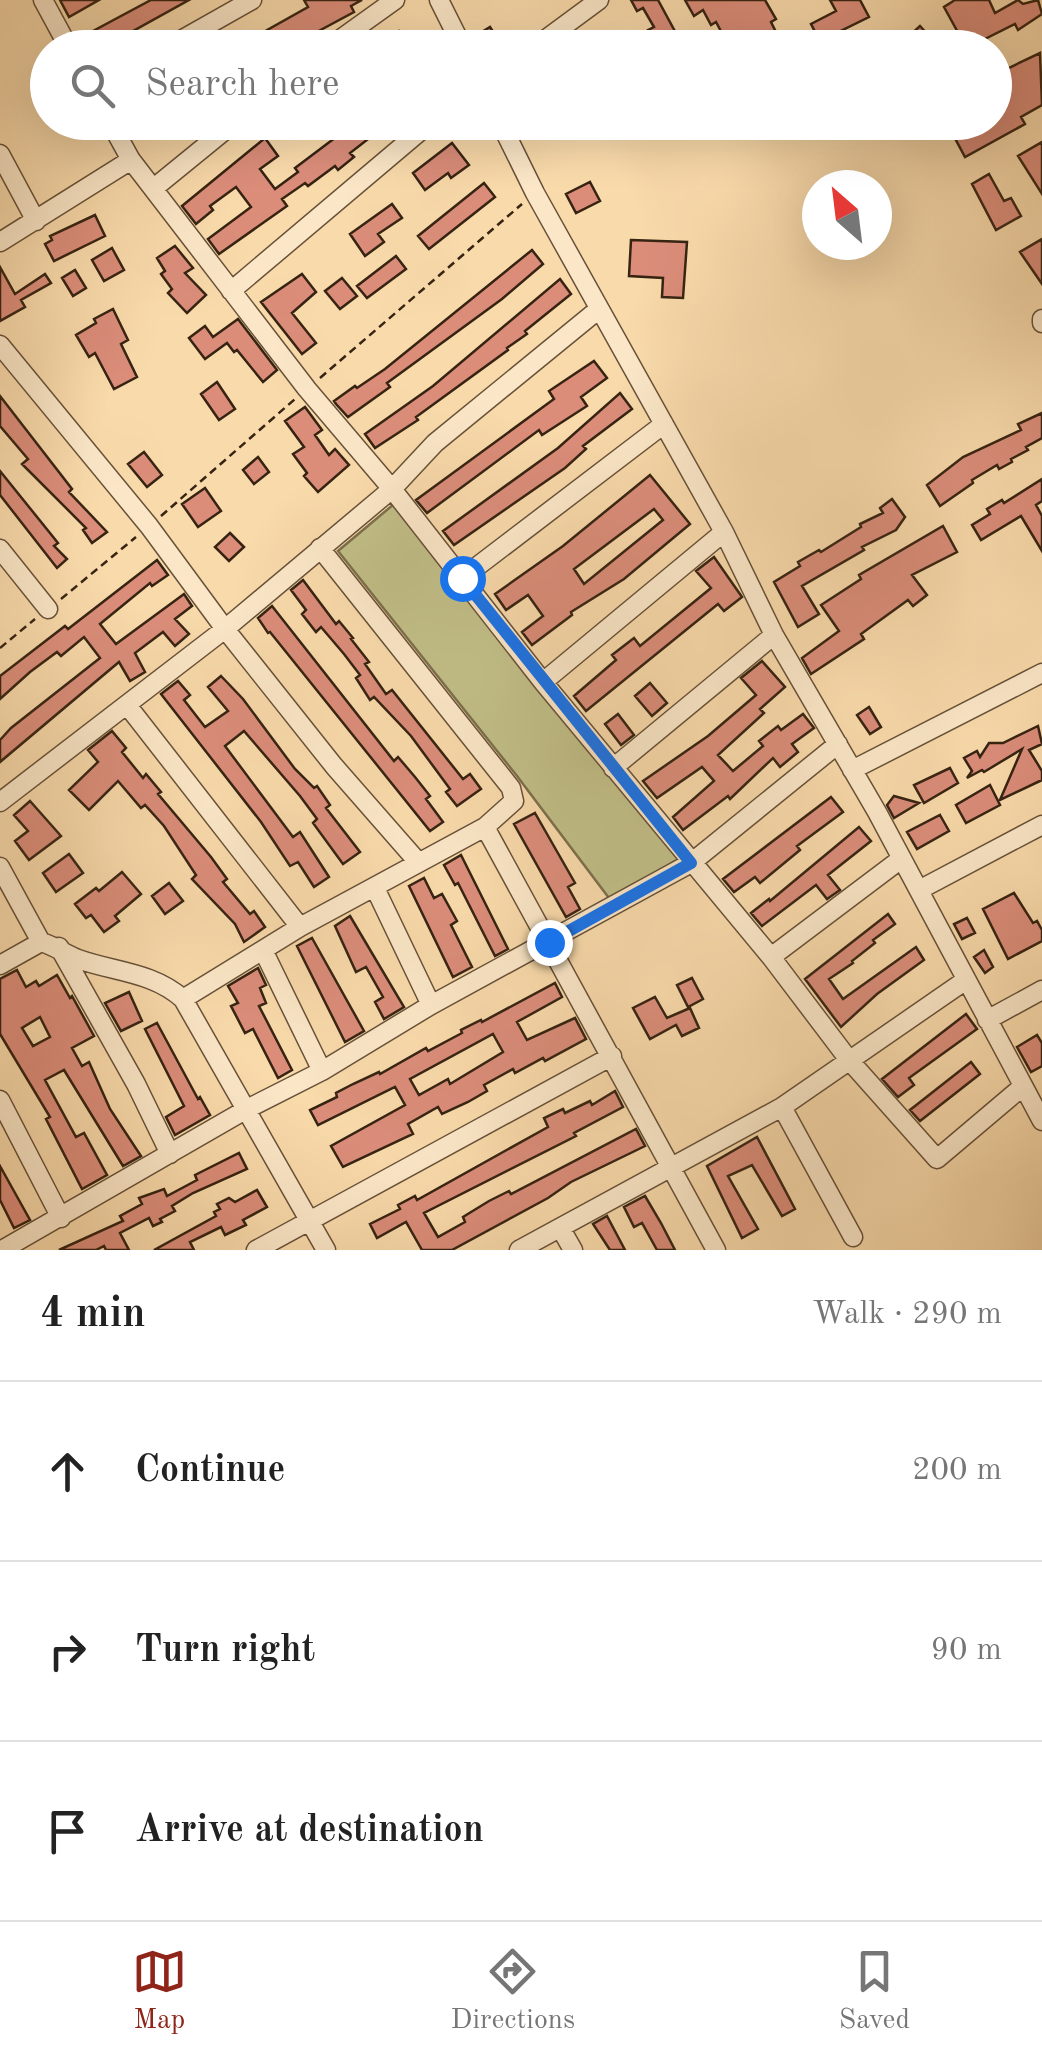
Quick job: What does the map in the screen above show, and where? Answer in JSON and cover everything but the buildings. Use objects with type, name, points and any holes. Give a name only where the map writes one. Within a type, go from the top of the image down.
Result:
[{"type":"street","points":[[43,0],[59,30]]},
{"type":"street","points":[[199,30],[252,0]]},
{"type":"street","points":[[353,30],[395,0]]},
{"type":"street","points":[[439,0],[454,30]]},
{"type":"street","points":[[559,30],[600,0]]},
{"type":"street","points":[[119,140],[130,160],[307,389],[392,489],[542,682],[772,957],[849,1060],[937,1159],[1022,1086]]},
{"type":"street","points":[[154,188],[212,140]]},
{"type":"street","points":[[231,291],[410,140]]},
{"type":"street","points":[[509,140],[534,193],[724,532],[774,635],[838,744],[1042,1121]]},
{"type":"street","points":[[0,154],[36,220]]},
{"type":"street","points":[[0,242],[130,160]]},
{"type":"street","points":[[0,802],[224,629],[392,489],[435,442],[599,309]]},
{"type":"street","points":[[0,345],[149,526],[224,629],[334,766],[418,862]]},
{"type":"street","points":[[462,578],[664,424]]},
{"type":"street","points":[[542,682],[724,532]]},
{"type":"street","points":[[183,999],[300,927],[485,827],[514,801],[511,788],[320,548]]},
{"type":"street","points":[[0,549],[48,610]]},
{"type":"street","points":[[612,768],[774,635]]},
{"type":"street","points":[[852,770],[1042,672]]},
{"type":"street","points":[[127,705],[300,927]]},
{"type":"street","points":[[2,1250],[431,1005],[691,863],[838,744]]},
{"type":"street","points":[[918,890],[1042,825]]},
{"type":"street","points":[[485,827],[716,1250]]},
{"type":"street","points":[[772,957],[901,859]]},
{"type":"street","points":[[0,866],[136,1084],[170,1154]]},
{"type":"street","points":[[375,888],[431,1005]]},
{"type":"street","points":[[0,965],[50,944]]},
{"type":"street","points":[[50,944],[76,958],[120,968],[171,988],[183,999],[326,1250]]},
{"type":"street","points":[[263,950],[322,1070]]},
{"type":"street","points":[[518,1250],[782,1108],[966,980]]},
{"type":"street","points":[[987,1020],[1042,990]]},
{"type":"street","points":[[256,1250],[612,1056]]},
{"type":"street","points":[[0,1100],[61,1218]]},
{"type":"street","points":[[782,1108],[853,1237]]},
{"type":"street","points":[[561,1229],[573,1250]]},
{"type":"path","points":[[0,648],[149,526],[534,193]]},
{"type":"shaded area","points":[[400,499],[687,853],[612,902],[338,551]]},
{"type":"route","points":[[462,578],[691,863],[549,942]]}]
